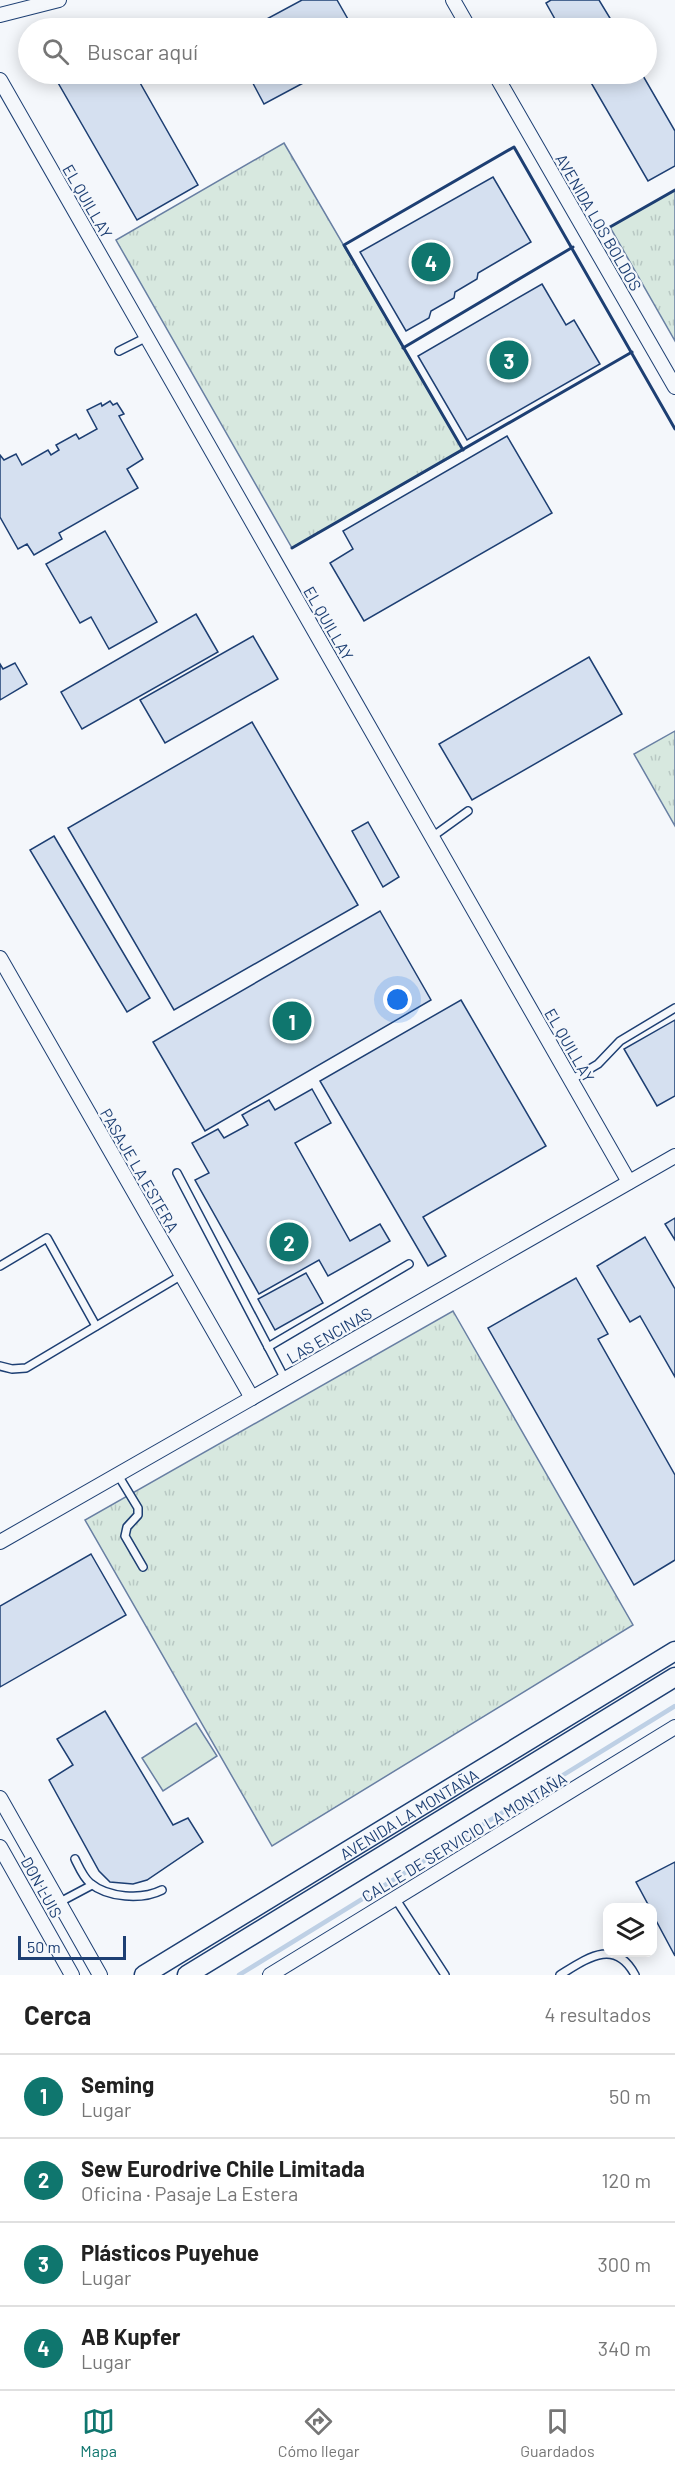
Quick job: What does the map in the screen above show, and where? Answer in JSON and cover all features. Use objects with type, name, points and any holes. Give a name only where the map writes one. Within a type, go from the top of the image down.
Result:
[{"type":"main road","name":"AVENIDA LA MONTAÑA","points":[[144,1975],[675,1651]]},
{"type":"main road","name":"AVENIDA LA MONTAÑA","points":[[187,1975],[675,1677]]},
{"type":"street","points":[[0,15],[59,0]]},
{"type":"street","points":[[453,0],[463,18]]},
{"type":"street","name":"EL QUILLAY","points":[[0,80],[629,1182]]},
{"type":"street","name":"AVENIDA LOS BOLDOS","points":[[501,84],[675,387]]},
{"type":"street","name":"PASAJE LA ESTERA","points":[[0,958],[252,1398]]},
{"type":"street","name":"LAS ENCINAS","points":[[0,1542],[675,1156]]},
{"type":"street","name":"CALLE DE SERVICIO LA MONTAÑA","points":[[270,1975],[675,1727]]},
{"type":"street","points":[[0,1798],[100,1975]]},
{"type":"street","name":"DON LUIS","points":[[0,1847],[72,1975]]},
{"type":"lane","points":[[119,351],[147,337]]},
{"type":"lane","points":[[432,837],[468,811]]},
{"type":"lane","points":[[571,1080],[598,1064],[620,1041],[675,1008]]},
{"type":"lane","points":[[177,1173],[285,1379]]},
{"type":"lane","points":[[0,1266],[47,1238],[96,1326]]},
{"type":"lane","points":[[268,1347],[410,1264]]},
{"type":"lane","points":[[0,1366],[12,1369],[26,1368],[182,1275]]},
{"type":"lane","points":[[118,1474],[138,1508],[138,1515],[127,1527],[125,1536],[143,1567]]},
{"type":"lane","points":[[75,1859],[85,1878],[92,1885],[130,1896],[143,1896],[162,1890]]},
{"type":"lane","points":[[60,1902],[92,1885]]},
{"type":"lane","points":[[395,1898],[445,1975]]},
{"type":"lane","points":[[560,1975],[590,1957],[599,1954],[613,1954],[623,1960],[635,1975]]},
{"type":"green space","points":[[284,143],[463,450],[292,548],[116,240]]},
{"type":"green space","points":[[675,190],[675,341],[610,227]]},
{"type":"green space","points":[[675,731],[675,826],[634,754]]},
{"type":"green space","points":[[453,1311],[633,1625],[272,1846],[85,1520]]},
{"type":"green space","points":[[196,1723],[217,1756],[163,1791],[142,1758]]},
{"type":"building","points":[[302,0],[337,0],[347,18],[269,18]]},
{"type":"building","points":[[551,0],[599,0],[610,18],[554,18],[546,3]]},
{"type":"building","points":[[59,84],[141,84],[198,185],[137,220]]},
{"type":"building","points":[[253,84],[301,84],[264,104]]},
{"type":"building","points":[[592,84],[648,84],[675,131],[675,166],[648,181]]},
{"type":"building","points":[[493,177],[531,242],[478,273],[477,279],[455,292],[454,298],[431,311],[429,318],[406,331],[360,252]]},
{"type":"building","points":[[542,284],[566,325],[574,320],[600,364],[467,440],[418,356]]},
{"type":"building","points":[[110,401],[113,405],[117,403],[124,414],[119,416],[143,459],[127,469],[138,488],[59,533],[62,539],[34,555],[27,544],[18,549],[0,517],[0,455],[4,460],[16,454],[22,465],[48,450],[51,455],[59,450],[56,445],[76,434],[79,439],[97,429],[87,410]]},
{"type":"building","points":[[507,436],[552,513],[364,621],[330,563],[353,549],[343,531]]},
{"type":"building","points":[[105,531],[157,622],[109,649],[91,617],[80,623],[46,564]]},
{"type":"building","points":[[196,614],[218,652],[82,729],[61,692]]},
{"type":"building","points":[[253,636],[278,679],[165,743],[140,700]]},
{"type":"building","points":[[589,657],[622,714],[472,800],[439,744]]},
{"type":"building","points":[[15,663],[27,684],[0,700],[0,664],[3,669]]},
{"type":"building","points":[[252,722],[358,905],[174,1010],[68,828]]},
{"type":"building","points":[[368,822],[399,877],[383,887],[352,831]]},
{"type":"building","points":[[54,836],[150,998],[127,1012],[30,850]]},
{"type":"building","points":[[380,911],[431,1000],[205,1131],[153,1042]]},
{"type":"building","points":[[461,1000],[546,1146],[423,1217],[446,1256],[428,1266],[320,1081]]},
{"type":"building","points":[[675,1020],[675,1096],[657,1106],[624,1049]]},
{"type":"building","points":[[312,1089],[331,1123],[295,1143],[350,1241],[380,1224],[390,1241],[328,1276],[319,1260],[259,1294],[195,1180],[209,1173],[192,1143],[218,1129],[224,1138],[248,1125],[242,1115],[269,1100],[275,1110]]},
{"type":"building","points":[[675,1218],[675,1240],[665,1224]]},
{"type":"building","points":[[645,1237],[675,1289],[675,1377],[640,1316],[630,1322],[597,1266]]},
{"type":"building","points":[[306,1273],[323,1303],[275,1330],[258,1299]]},
{"type":"building","points":[[576,1278],[608,1334],[598,1339],[675,1475],[675,1560],[634,1585],[488,1328]]},
{"type":"building","points":[[91,1554],[126,1615],[0,1687],[0,1606]]},
{"type":"building","points":[[105,1711],[173,1825],[188,1818],[203,1842],[147,1880],[133,1884],[110,1882],[99,1871],[49,1780],[73,1765],[57,1739]]},
{"type":"building","points":[[675,1862],[675,1956],[657,1922],[657,1903],[647,1903],[636,1882]]},
{"type":"waterway","points":[[239,1975],[675,1706]]},
{"type":"wall","points":[[463,450],[344,245],[514,147],[675,429]]},
{"type":"wall","points":[[610,227],[675,190]]},
{"type":"wall","points":[[403,348],[573,247]]},
{"type":"wall","points":[[292,548],[632,352]]},
{"type":"place","name":"AB Kupfer","points":[[431,262]]},
{"type":"place","name":"Plásticos Puyehue","points":[[509,360]]},
{"type":"place","name":"Seming","points":[[292,1021]]},
{"type":"place","name":"Sew Eurodrive Chile Limitada","points":[[289,1242]]}]
